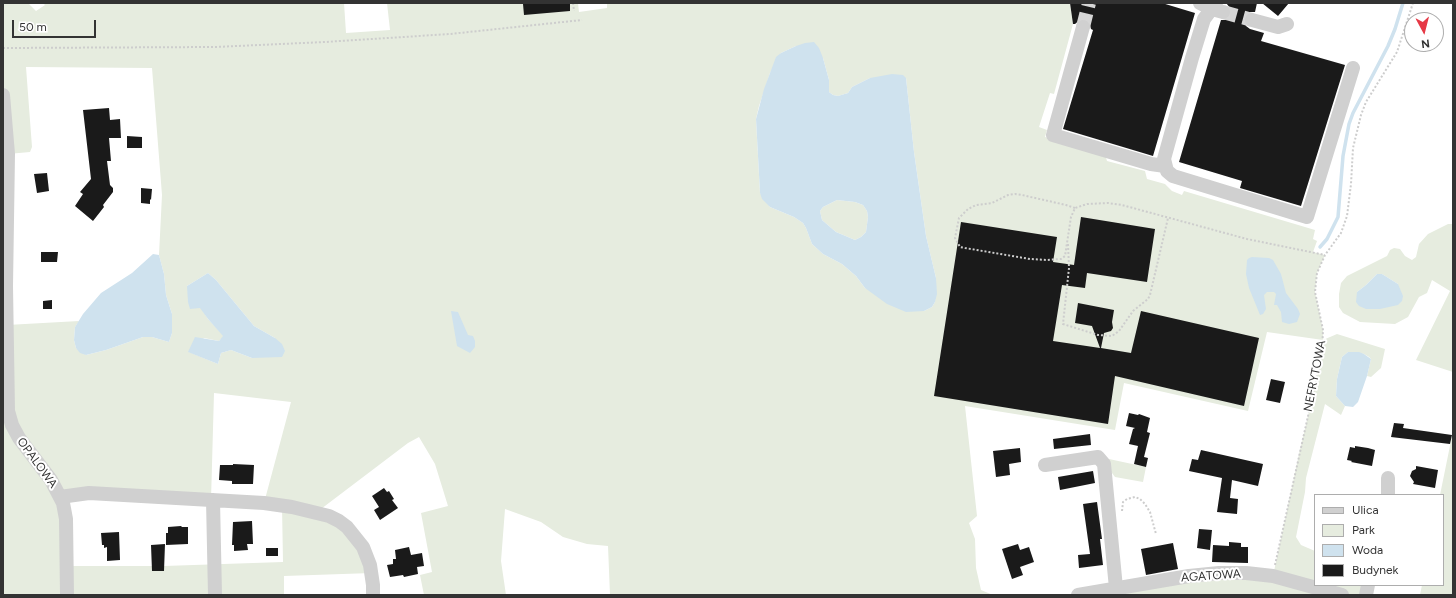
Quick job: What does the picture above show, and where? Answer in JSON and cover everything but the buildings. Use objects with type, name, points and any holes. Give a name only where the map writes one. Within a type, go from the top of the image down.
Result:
[{"type":"street","points":[[1213,7],[1204,19],[1164,159],[1164,166],[1169,174],[1178,178],[1307,217],[1353,68]]},
{"type":"street","points":[[1252,20],[1278,27],[1287,24]]},
{"type":"street","points":[[1083,27],[1054,135],[1151,164],[1164,166]]},
{"type":"street","name":"OPALOWA","points":[[3,95],[8,154],[5,286],[7,387],[10,418],[19,438],[51,480],[66,511],[67,595]]},
{"type":"street","points":[[1045,465],[1098,457],[1104,464],[1116,588]]},
{"type":"street","points":[[1388,478],[1388,494]]},
{"type":"street","points":[[60,497],[89,493],[264,503],[292,507],[329,516],[339,521],[356,537],[368,556],[372,576],[373,595]]},
{"type":"street","points":[[213,500],[215,595]]},
{"type":"street","name":"AGATOWA","points":[[1078,595],[1203,574],[1246,573],[1273,576],[1342,595]]},
{"type":"path","points":[[573,3],[574,11]]},
{"type":"path","name":"NEFRYTOWA","points":[[1273,576],[1298,454],[1322,353],[1323,330],[1315,292],[1317,273],[1325,255],[1341,232],[1347,216],[1353,148],[1360,116],[1366,102],[1397,52],[1413,3]]},
{"type":"path","points":[[3,48],[215,48],[450,34],[582,20]]},
{"type":"path","points":[[1075,208],[1071,217],[1064,258],[1057,260],[1046,260],[965,248],[958,245],[955,235],[959,218],[968,209],[976,205],[992,203],[1011,194],[1066,204],[1075,208],[1092,204],[1114,203],[1247,239],[1325,255]]},
{"type":"path","points":[[1067,240],[1069,268],[1063,324],[1098,335],[1112,336],[1119,331],[1133,310],[1148,299],[1150,295],[1168,218]]},
{"type":"path","points":[[1122,515],[1123,502],[1131,497],[1140,499],[1150,512],[1156,534]]},
{"type":"green space","points":[[3,3],[28,3],[36,11],[45,5],[43,3],[344,3],[346,33],[390,30],[387,3],[578,3],[579,12],[607,8],[607,3],[1069,3],[1073,24],[1054,94],[1050,93],[1039,127],[1047,130],[1045,137],[1105,154],[1107,161],[1145,171],[1147,179],[1165,184],[1172,191],[1182,195],[1184,191],[1315,230],[1313,239],[1317,241],[1313,252],[1325,255],[1317,273],[1315,292],[1323,330],[1323,340],[1267,332],[1248,411],[1124,383],[1115,430],[965,406],[977,516],[969,523],[975,539],[976,568],[981,590],[993,595],[610,595],[608,546],[587,544],[563,537],[541,522],[505,509],[501,561],[506,595],[424,595],[420,575],[432,572],[421,513],[448,506],[435,464],[419,437],[408,443],[317,512],[339,521],[372,573],[284,576],[284,595],[3,595],[3,369],[7,325],[79,321],[75,327],[74,340],[76,348],[86,355],[106,350],[143,337],[152,337],[169,342],[172,333],[172,314],[166,295],[164,274],[159,255],[162,195],[152,68],[26,67],[32,147],[30,152],[8,154],[3,286]],"holes":[[[796,46],[823,58],[829,80],[829,92],[833,95],[838,96],[848,93],[852,87],[870,78],[906,78],[914,152],[926,236],[936,278],[935,302],[932,307],[924,311],[865,288],[856,276],[842,264],[823,254],[812,244],[803,223],[794,217],[770,207],[760,193],[756,119],[759,106],[770,73],[781,53]],[[208,273],[216,280],[254,326],[275,338],[252,358],[231,350],[221,353],[218,364],[189,352],[204,338],[219,341],[224,336],[208,319],[187,286]],[[214,393],[291,402],[264,503],[282,506],[283,562],[164,566],[164,571],[152,571],[152,566],[67,566],[60,497],[211,500]]]},
{"type":"green space","points":[[837,200],[855,202],[863,205],[867,211],[868,217],[866,232],[861,237],[855,240],[836,232],[822,220],[820,211],[823,207]]},
{"type":"green space","points":[[1448,224],[1453,224],[1453,372],[1416,360],[1450,291],[1432,280],[1427,293],[1419,297],[1408,317],[1395,324],[1360,322],[1343,313],[1339,307],[1341,283],[1347,276],[1387,256],[1390,250],[1394,248],[1400,249],[1405,256],[1412,260],[1416,257],[1419,244],[1428,234]],"holes":[[[1377,274],[1382,274],[1398,284],[1357,292]]]},
{"type":"green space","points":[[1337,334],[1385,349],[1381,368],[1371,377],[1367,376],[1371,359],[1369,357],[1364,354],[1348,352],[1342,357],[1337,379],[1336,396],[1345,406],[1341,415],[1325,404],[1306,478],[1305,492],[1296,537],[1301,545],[1314,551],[1314,586],[1368,586],[1366,595],[1078,595],[1116,588],[1273,576],[1319,369],[1323,340]]},
{"type":"green space","points":[[1453,431],[1453,595],[1420,595],[1422,586],[1444,586],[1444,494],[1440,494]]},
{"type":"green space","points":[[1109,459],[1146,467],[1143,482],[1115,477],[1109,469]]},
{"type":"water","points":[[814,42],[819,48],[829,80],[829,92],[833,95],[838,96],[848,93],[852,87],[870,78],[892,74],[903,75],[906,78],[914,152],[926,236],[936,278],[937,294],[935,302],[932,307],[924,311],[906,312],[887,304],[865,288],[856,276],[842,264],[823,254],[812,244],[803,223],[794,217],[770,207],[762,199],[760,193],[756,119],[764,89],[776,57],[781,53],[805,43]],"holes":[[[837,200],[855,202],[863,205],[867,211],[868,217],[866,232],[855,240],[836,232],[822,220],[820,211],[823,207]]]},
{"type":"water","points":[[153,254],[159,255],[164,274],[166,295],[172,314],[172,333],[169,342],[152,337],[143,337],[106,350],[86,355],[80,353],[76,348],[74,340],[75,327],[83,314],[101,293],[132,273]]},
{"type":"water","points":[[1252,257],[1269,258],[1273,260],[1281,274],[1286,293],[1300,314],[1297,322],[1289,324],[1282,322],[1281,312],[1277,305],[1274,305],[1276,294],[1274,292],[1267,292],[1264,295],[1266,309],[1263,314],[1260,315],[1249,288],[1246,274],[1247,260]]},
{"type":"water","points":[[208,273],[216,280],[254,326],[275,338],[282,344],[285,351],[282,357],[252,358],[231,350],[221,353],[218,364],[188,352],[195,337],[219,341],[223,336],[200,308],[190,309],[188,302],[187,286]]},
{"type":"water","points":[[1377,274],[1382,274],[1398,284],[1403,296],[1402,301],[1398,305],[1380,309],[1366,309],[1359,306],[1356,302],[1357,292]]},
{"type":"water","points":[[451,311],[458,312],[468,335],[473,336],[475,347],[470,353],[457,346]]},
{"type":"water","points":[[1348,352],[1359,352],[1371,359],[1358,402],[1353,407],[1345,406],[1336,396],[1337,379],[1342,357]]},
{"type":"waterway","points":[[1320,247],[1327,239],[1338,217],[1343,156],[1349,124],[1353,113],[1388,46],[1403,3]]},
{"type":"tunnel","points":[[1083,27],[1089,3]]},
{"type":"tunnel","points":[[1223,12],[1252,20]]}]
